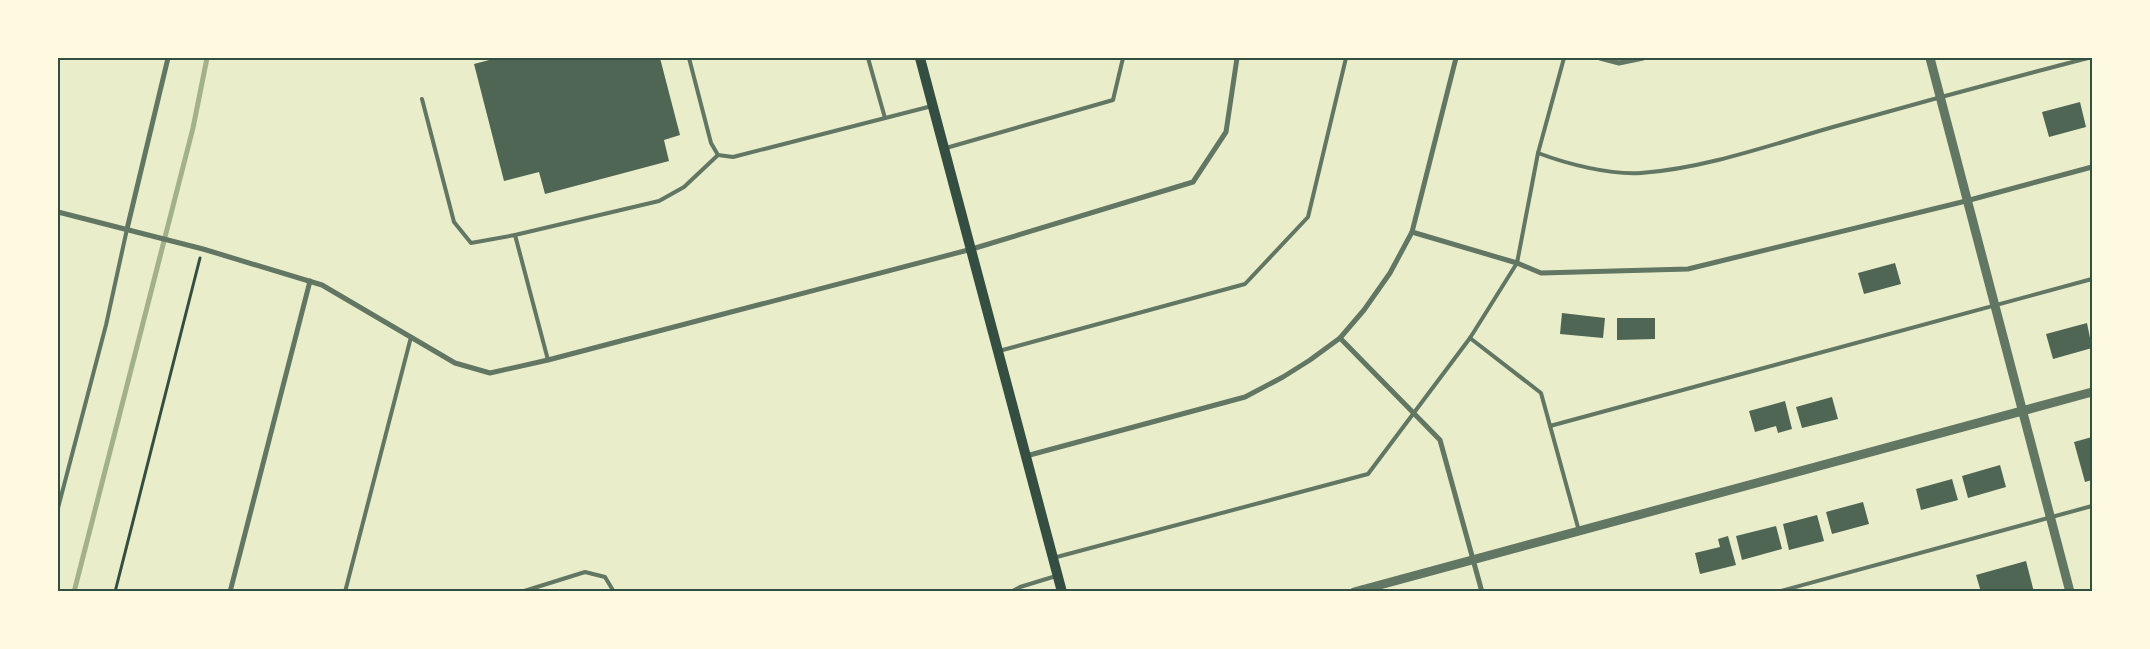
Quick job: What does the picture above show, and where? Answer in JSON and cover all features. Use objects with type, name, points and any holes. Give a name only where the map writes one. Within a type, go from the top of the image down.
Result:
[{"type":"main road","points":[[920,58],[1062,592]]},
{"type":"street","points":[[126,229],[168,58]]},
{"type":"street","points":[[58,212],[203,249],[322,285],[454,363],[490,373],[548,360],[972,249],[1193,182],[1226,132],[1237,58]]},
{"type":"street","points":[[1026,456],[1245,397],[1283,377],[1340,338],[1364,310],[1390,273],[1412,232],[1456,58]]},
{"type":"street","points":[[1600,58],[1619,63],[1643,58]]},
{"type":"street","points":[[1930,58],[1966,201],[2052,517],[2070,592]]},
{"type":"street","points":[[1412,232],[1517,263],[1541,273],[1688,268],[1966,201],[2092,167]]},
{"type":"street","points":[[230,592],[310,281]]},
{"type":"street","points":[[1340,338],[1440,440],[1482,592]]},
{"type":"street","points":[[1354,592],[2092,392]]},
{"type":"lane","points":[[688,58],[711,144],[718,155],[733,157],[932,106]]},
{"type":"lane","points":[[868,58],[885,118]]},
{"type":"lane","points":[[944,148],[1113,100],[1123,58]]},
{"type":"lane","points":[[999,351],[1246,284],[1308,217],[1346,58]]},
{"type":"lane","points":[[1053,558],[1368,474],[1412,412],[1470,338],[1517,263],[1538,153],[1564,58]]},
{"type":"lane","points":[[1538,153],[1564,163],[1639,173],[1682,168],[2088,58]]},
{"type":"lane","points":[[422,100],[454,222],[471,243],[514,235],[659,201],[684,187],[718,155]]},
{"type":"lane","points":[[58,508],[106,325],[126,229]]},
{"type":"lane","points":[[514,235],[548,360]]},
{"type":"lane","points":[[1550,426],[2092,279]]},
{"type":"lane","points":[[345,592],[411,337]]},
{"type":"lane","points":[[1470,338],[1540,393],[1579,532]]},
{"type":"lane","points":[[1777,592],[2092,506]]},
{"type":"lane","points":[[521,592],[584,572],[605,577],[614,592]]},
{"type":"lane","points":[[1011,592],[1020,587],[1058,576]]},
{"type":"path","points":[[115,592],[203,249]]},
{"type":"building","points":[[493,58],[660,58],[680,135],[664,140],[669,161],[545,194],[539,172],[504,181],[474,64]]},
{"type":"building","points":[[2080,102],[2086,127],[2049,137],[2042,112]]},
{"type":"building","points":[[1895,263],[1901,284],[1864,294],[1858,273]]},
{"type":"building","points":[[1562,313],[1605,318],[1603,338],[1560,334]]},
{"type":"building","points":[[1617,318],[1655,318],[1655,339],[1617,340]]},
{"type":"building","points":[[2087,323],[2092,348],[2053,359],[2046,334]]},
{"type":"building","points":[[1832,397],[1838,419],[1802,428],[1796,407]]},
{"type":"building","points":[[1785,401],[1792,429],[1778,433],[1776,426],[1755,432],[1749,411]]},
{"type":"building","points":[[2092,437],[2092,480],[2085,482],[2074,442]]},
{"type":"building","points":[[2000,465],[2006,487],[1968,498],[1962,476]]},
{"type":"building","points":[[1952,479],[1958,500],[1921,510],[1916,489]]},
{"type":"building","points":[[1863,502],[1869,524],[1832,534],[1826,512]]},
{"type":"building","points":[[1817,515],[1824,541],[1789,550],[1783,524]]},
{"type":"building","points":[[1776,526],[1782,549],[1742,560],[1736,536]]},
{"type":"building","points":[[1728,536],[1736,565],[1700,574],[1695,553],[1720,547],[1718,539]]},
{"type":"building","points":[[2026,561],[2034,592],[2010,592],[2010,590],[1981,592],[1976,575]]},
{"type":"waterway","points":[[74,592],[193,128],[207,58]]}]
